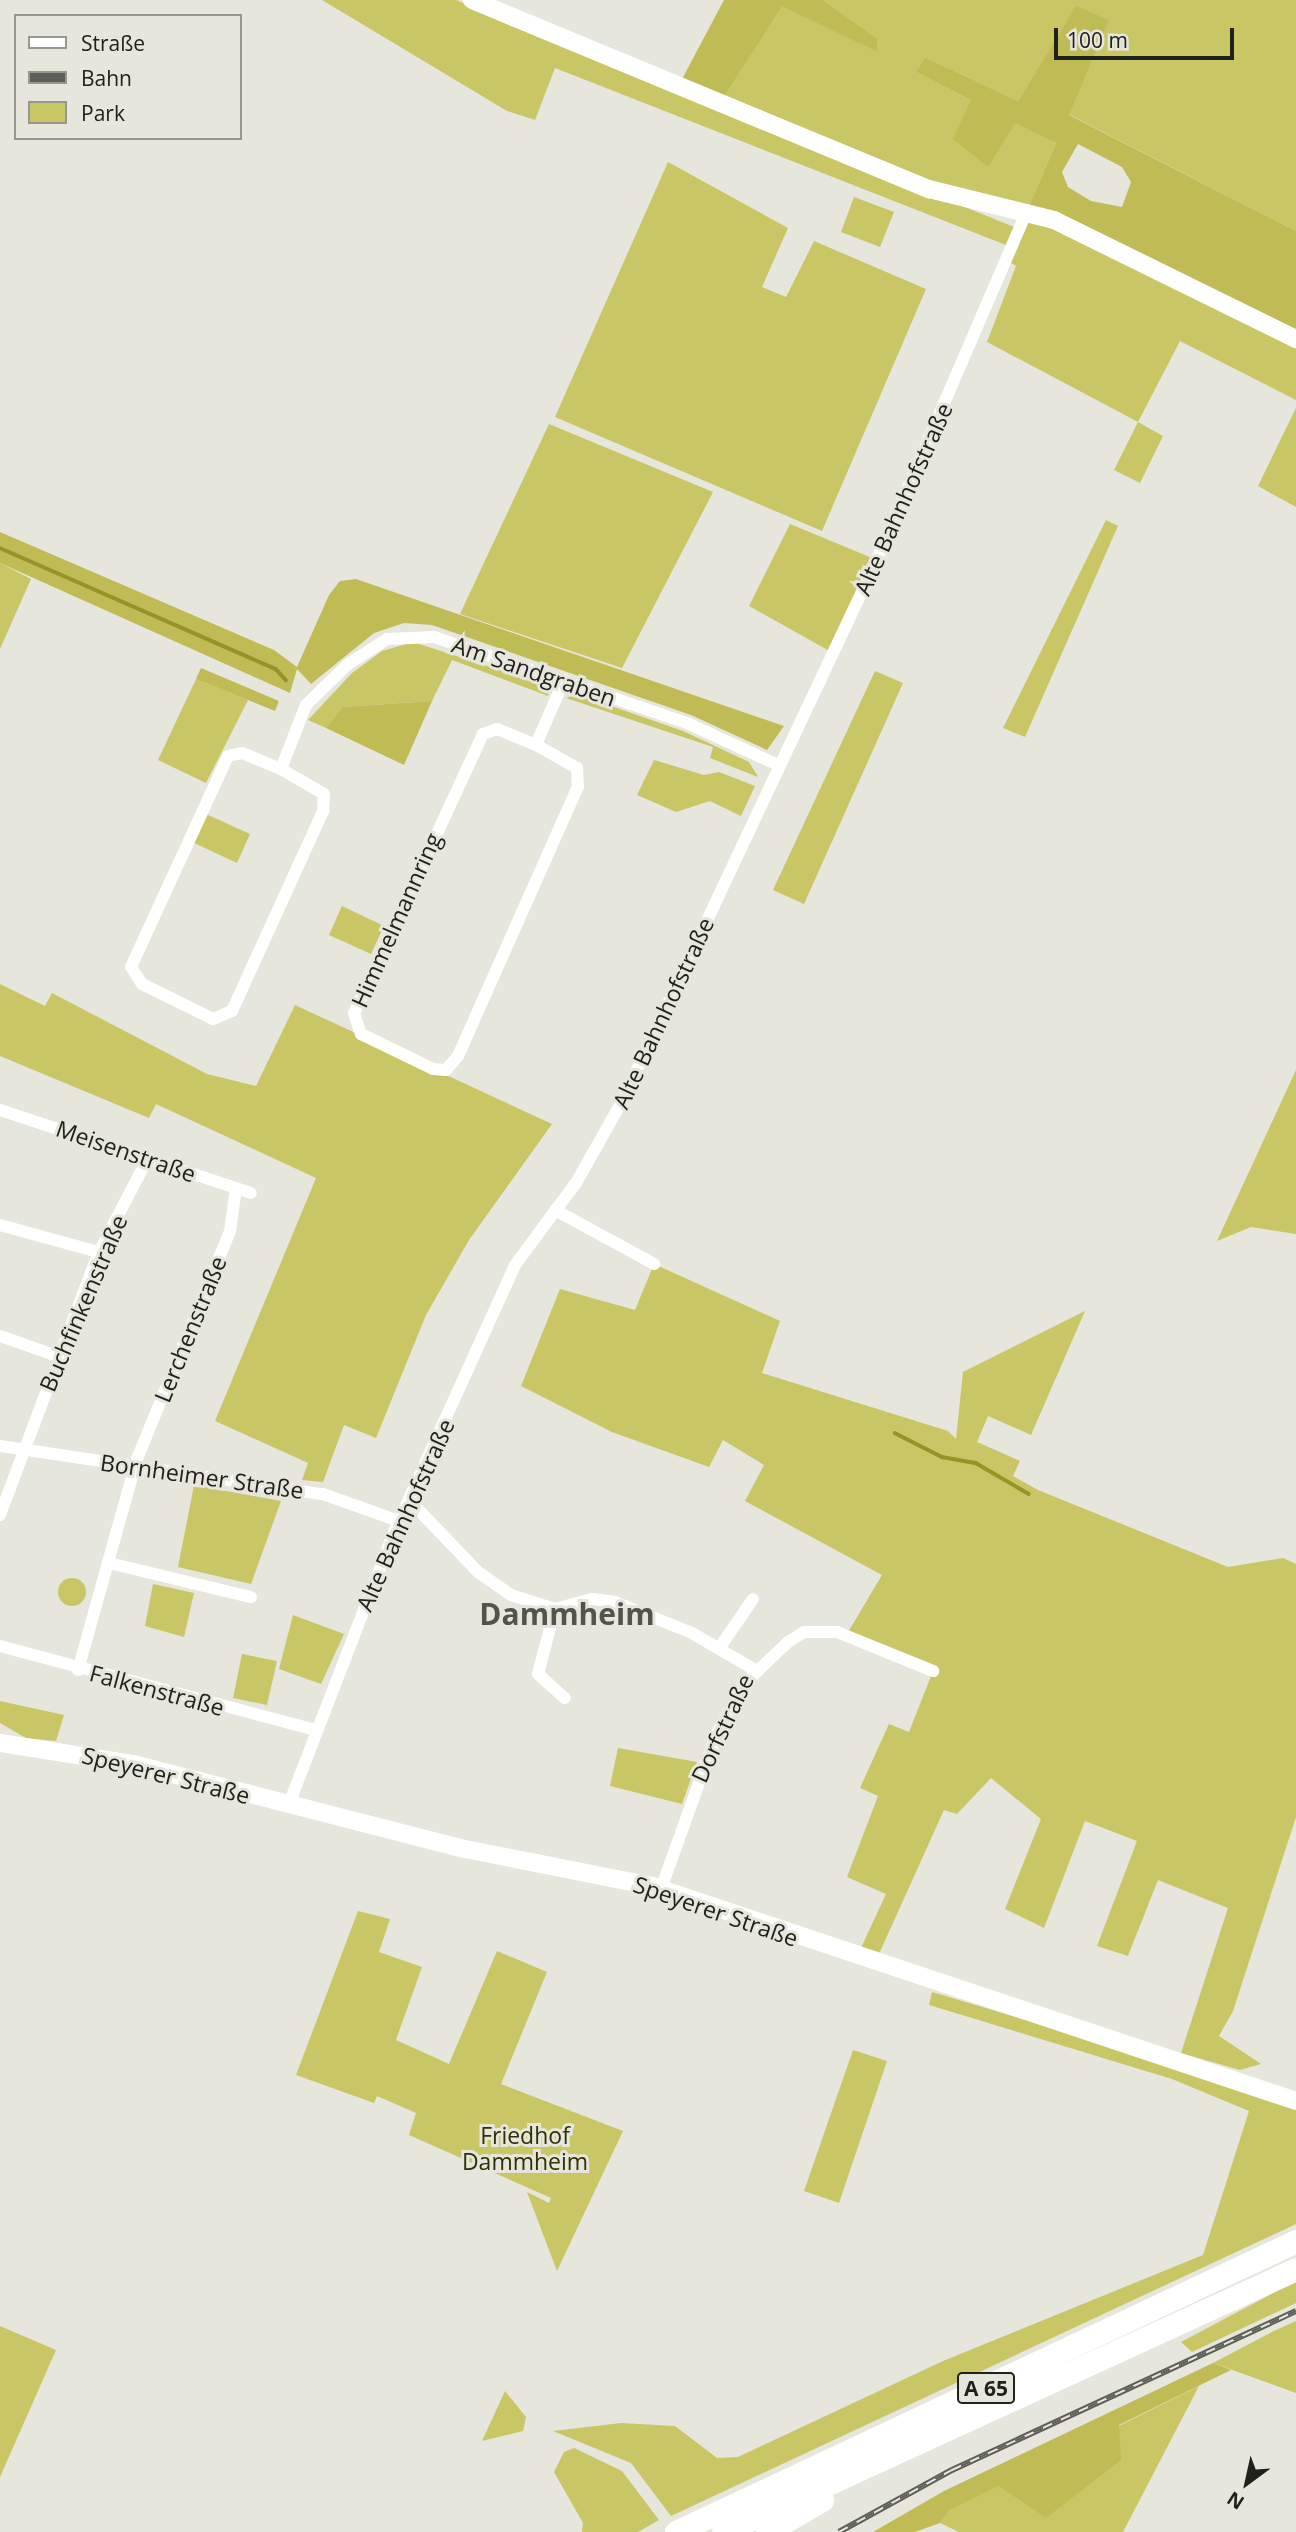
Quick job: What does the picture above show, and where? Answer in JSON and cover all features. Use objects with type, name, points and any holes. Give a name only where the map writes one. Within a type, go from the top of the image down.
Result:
[{"type":"highway","name":"A 65","points":[[676,2532],[1296,2241]]},
{"type":"highway","name":"A 65","points":[[723,2532],[1296,2269]]},
{"type":"highway","name":"A 65","points":[[767,2532],[935,2434]]},
{"type":"street","points":[[472,0],[950,196],[1061,223],[1296,338]]},
{"type":"street","name":"Alte Bahnhofstraße","points":[[289,1804],[399,1521],[515,1265],[555,1210],[621,1103],[776,764],[874,566],[1026,214]]},
{"type":"street","name":"Am Sandgraben","points":[[281,769],[306,705],[358,656],[411,634],[564,680],[689,724],[776,764]]},
{"type":"street","points":[[536,745],[564,680]]},
{"type":"street","name":"Himmelmannring","points":[[497,729],[536,745],[574,765],[580,781],[458,1056],[446,1070],[433,1069],[361,1034],[354,1013],[482,734],[497,729]]},
{"type":"street","points":[[242,753],[281,769],[324,794],[323,811],[232,1011],[212,1019],[142,984],[131,967],[228,756],[242,753]]},
{"type":"street","name":"Meisenstraße","points":[[0,1110],[251,1193]]},
{"type":"street","name":"Buchfinkenstraße","points":[[0,1515],[57,1356],[99,1252],[148,1158]]},
{"type":"street","name":"Lerchenstraße","points":[[78,1670],[134,1468],[230,1231],[236,1188]]},
{"type":"street","points":[[555,1210],[654,1264]]},
{"type":"street","points":[[0,1225],[99,1252]]},
{"type":"street","points":[[0,1336],[57,1356]]},
{"type":"street","name":"Bornheimer Straße","points":[[0,1446],[341,1498],[399,1521]]},
{"type":"street","points":[[410,1501],[490,1582],[555,1609],[538,1674],[565,1698]]},
{"type":"street","points":[[109,1563],[251,1597]]},
{"type":"street","name":"Dorfstraße","points":[[555,1609],[593,1599],[615,1602],[720,1647],[755,1670],[709,1749],[661,1889]]},
{"type":"street","points":[[720,1647],[753,1599]]},
{"type":"street","points":[[755,1670],[799,1634],[826,1630],[933,1671]]},
{"type":"street","name":"Falkenstraße","points":[[0,1646],[78,1670],[316,1730]]},
{"type":"street","name":"Speyerer Straße","points":[[0,1743],[133,1764],[289,1804],[661,1889],[1296,2101]]},
{"type":"green space","points":[[322,0],[456,0],[1014,227],[1006,245],[555,68],[535,120],[507,111]]},
{"type":"green space","points":[[823,0],[1296,0],[1296,231],[1068,114],[1108,20],[1076,7],[1018,101],[925,57],[916,72],[971,100],[987,166],[1015,122],[1056,143],[1026,213],[983,206],[720,103],[782,5],[877,52],[876,39]]},
{"type":"green space","points":[[668,162],[788,228],[762,287],[786,297],[814,241],[926,289],[822,531],[555,417]]},
{"type":"green space","points":[[854,197],[894,212],[880,247],[841,232]]},
{"type":"green space","points":[[1026,213],[1296,339],[1296,400],[1180,341],[1138,422],[987,342],[1016,266],[1008,261]]},
{"type":"green space","points":[[1296,408],[1296,507],[1258,486]]},
{"type":"green space","points":[[1138,422],[1163,436],[1140,483],[1114,470]]},
{"type":"green space","points":[[549,424],[713,492],[622,668],[460,614]]},
{"type":"green space","points":[[1106,520],[1118,526],[1025,737],[1003,728]]},
{"type":"green space","points":[[790,524],[877,560],[833,653],[749,606]]},
{"type":"green space","points":[[0,563],[31,579],[0,649]]},
{"type":"green space","points":[[413,642],[550,686],[548,696],[452,660],[432,701],[342,707],[326,728],[308,720],[352,673],[382,651]]},
{"type":"green space","points":[[875,671],[903,683],[804,904],[773,890]]},
{"type":"green space","points":[[196,679],[248,700],[206,783],[158,760]]},
{"type":"green space","points":[[577,694],[683,731],[749,762],[758,777],[710,758],[713,747],[566,698]]},
{"type":"green space","points":[[654,760],[704,775],[719,772],[755,786],[741,816],[710,801],[676,812],[637,795]]},
{"type":"green space","points":[[206,814],[250,834],[237,863],[192,842]]},
{"type":"green space","points":[[342,906],[384,926],[371,954],[329,935]]},
{"type":"green space","points":[[0,984],[45,1006],[52,993],[207,1074],[256,1086],[295,1005],[552,1124],[469,1240],[426,1315],[376,1438],[344,1425],[323,1482],[302,1480],[308,1463],[215,1421],[316,1178],[156,1104],[149,1118],[0,1056]]},
{"type":"green space","points":[[1296,1070],[1296,1234],[1251,1227],[1217,1241]]},
{"type":"green space","points":[[654,1264],[780,1321],[762,1373],[948,1431],[956,1439],[963,1372],[1085,1311],[1031,1435],[988,1416],[977,1442],[1020,1461],[1013,1476],[1038,1490],[1228,1567],[1283,1558],[1296,1564],[1296,1817],[1233,2011],[1219,2036],[1261,2064],[1240,2070],[1181,2053],[1228,1908],[1158,1880],[1128,1956],[1097,1946],[1137,1841],[1085,1821],[1044,1928],[1005,1909],[1041,1819],[991,1778],[957,1814],[944,1810],[878,1956],[860,1950],[886,1894],[847,1877],[878,1796],[860,1788],[889,1724],[909,1732],[933,1671],[847,1634],[882,1575],[745,1501],[764,1465],[723,1440],[709,1467],[612,1432],[521,1386],[560,1289],[635,1310]]},
{"type":"green space","points":[[194,1485],[281,1501],[251,1584],[178,1567]]},
{"type":"green space","points":[[72,1578],[82,1582],[86,1592],[82,1602],[72,1606],[62,1602],[58,1592],[62,1582]]},
{"type":"green space","points":[[153,1584],[194,1593],[184,1637],[145,1626]]},
{"type":"green space","points":[[293,1615],[344,1634],[321,1684],[279,1669]]},
{"type":"green space","points":[[242,1654],[277,1661],[267,1705],[233,1698]]},
{"type":"green space","points":[[0,1701],[64,1715],[56,1741],[26,1738],[0,1723]]},
{"type":"green space","points":[[618,1748],[697,1762],[682,1804],[610,1786]]},
{"type":"green space","name":"Friedhof Dammheim","points":[[358,1911],[390,1919],[379,1952],[422,1967],[396,2040],[449,2064],[497,1951],[547,1972],[501,2084],[623,2131],[557,2271],[527,2192],[549,2203],[551,2198],[409,2135],[416,2113],[377,2096],[374,2103],[296,2075]]},
{"type":"green space","points":[[932,1992],[1192,2070],[1296,2110],[1296,2224],[671,2516],[631,2463],[553,2431],[621,2423],[675,2426],[717,2458],[738,2457],[943,2361],[1203,2255],[1249,2111],[1172,2079],[929,2005]]},
{"type":"green space","points":[[853,2050],[887,2061],[839,2203],[804,2191]]},
{"type":"green space","points":[[1296,2281],[1296,2303],[1192,2352],[1181,2342]]},
{"type":"green space","points":[[1296,2321],[1296,2393],[1213,2363],[1274,2331]]},
{"type":"green space","points":[[0,2326],[56,2350],[0,2477]]},
{"type":"green space","points":[[1199,2386],[1123,2532],[959,2532],[940,2523],[950,2510]]},
{"type":"green space","points":[[505,2391],[526,2417],[523,2431],[482,2441]]},
{"type":"green space","points":[[574,2448],[622,2471],[659,2520],[638,2532],[582,2532],[583,2523],[554,2472],[564,2452]]},
{"type":"shaded area","points":[[724,0],[823,0],[877,39],[877,52],[782,6],[720,103],[681,81]]},
{"type":"shaded area","points":[[1076,6],[1109,20],[1069,115],[1296,231],[1296,339],[1026,213],[1056,143],[1015,123],[988,167],[953,139],[971,100],[916,72],[925,57],[1018,101]],"holes":[[[1078,144],[1122,167],[1131,182],[1122,207],[1091,201],[1068,187],[1062,172]]]},
{"type":"shaded area","points":[[0,532],[274,650],[297,667],[329,595],[340,581],[356,579],[784,726],[767,750],[691,715],[432,625],[404,623],[374,633],[311,684],[297,669],[290,693],[0,563]]},
{"type":"shaded area","points":[[201,668],[279,701],[275,711],[196,679]]},
{"type":"shaded area","points":[[432,701],[404,765],[326,728],[342,707]]},
{"type":"shaded area","points":[[1213,2363],[1231,2370],[1119,2425],[1121,2460],[1046,2518],[999,2486],[950,2510],[940,2523],[915,2532],[873,2532],[944,2491]]},
{"type":"waterway","points":[[0,548],[276,669],[286,680]]},
{"type":"waterway","points":[[895,1433],[942,1457],[976,1463],[1029,1494]]},
{"type":"railway","points":[[839,2532],[952,2470],[1296,2311]]},
{"type":"district","name":"Dammheim","points":[[567,1614]]}]
